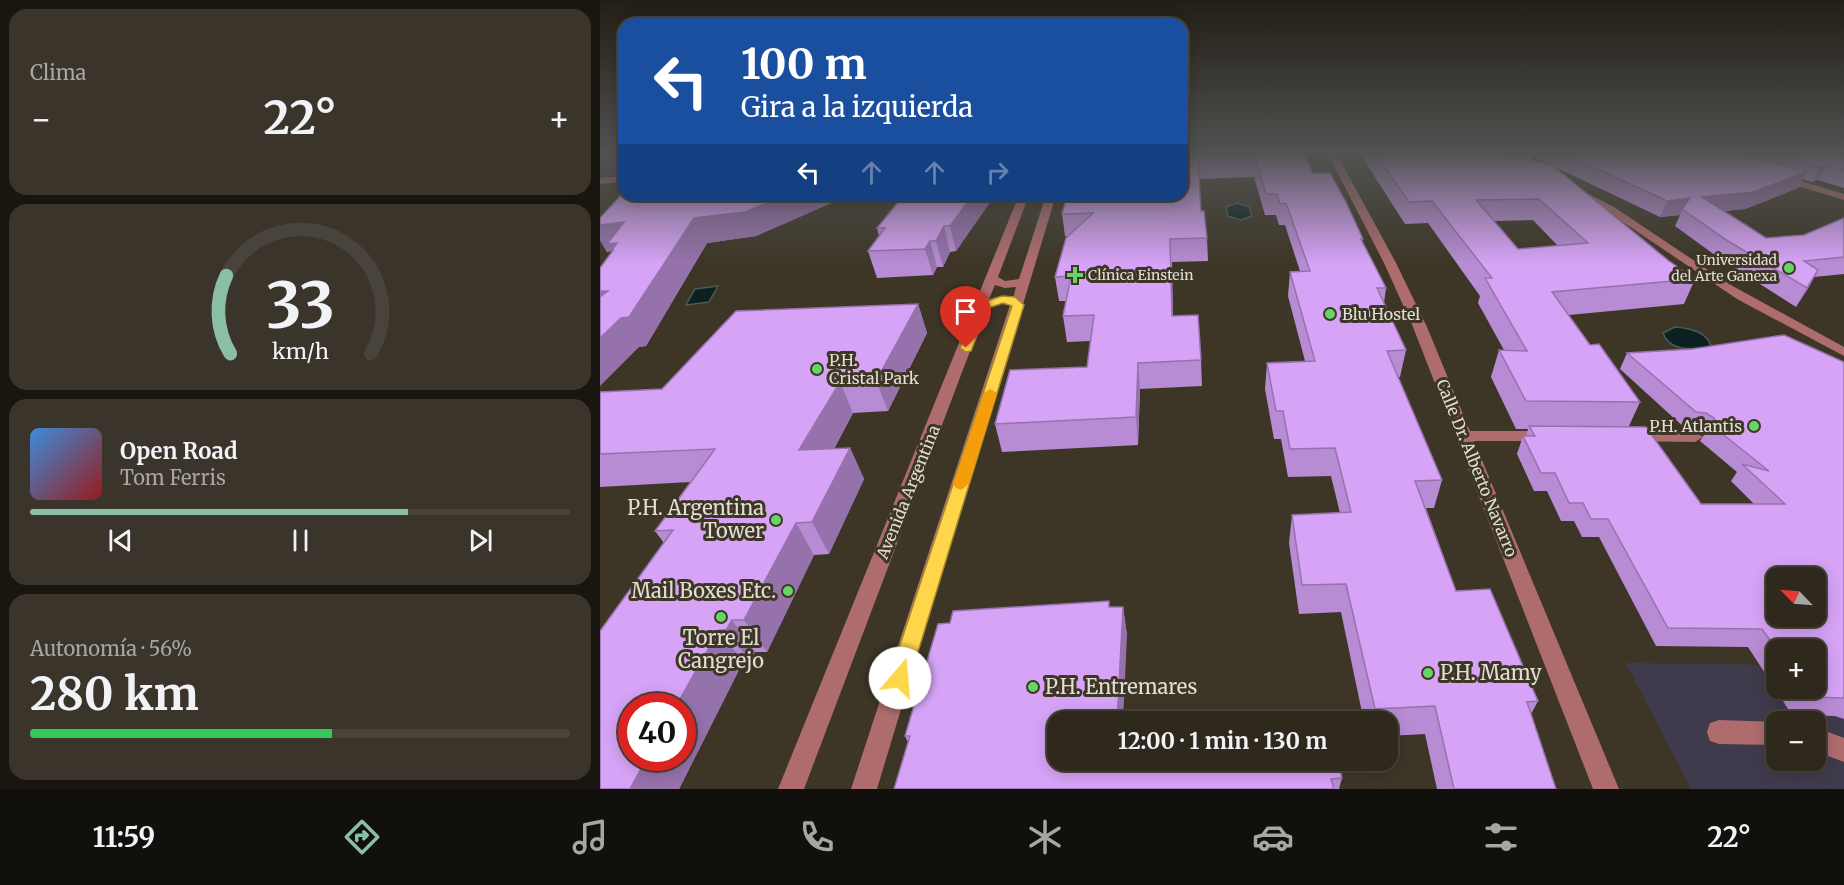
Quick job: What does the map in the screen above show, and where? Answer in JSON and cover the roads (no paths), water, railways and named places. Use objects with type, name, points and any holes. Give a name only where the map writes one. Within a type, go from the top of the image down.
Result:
[{"type":"street","name":"Calle Dr. Alberto Navarro","points":[[1351,190],[1390,263],[1464,436],[1607,789]]},
{"type":"street","points":[[1573,190],[1606,204],[1708,276],[1844,352]]},
{"type":"street","points":[[1820,190],[1844,197]]},
{"type":"street","name":"Avenida Argentina","points":[[791,789],[983,306],[1022,201]]},
{"type":"street","points":[[864,789],[1049,201]]},
{"type":"street","points":[[993,279],[998,284],[1007,285],[1025,281]]},
{"type":"street","points":[[983,306],[1002,299],[1011,300],[1018,305]]},
{"type":"street","points":[[1464,436],[1557,436]]},
{"type":"street","points":[[1614,436],[1695,437]]},
{"type":"street","points":[[1719,732],[1766,733]]},
{"type":"street","points":[[1826,743],[1844,750]]},
{"type":"water","points":[[1237,203],[1249,207],[1252,216],[1241,220],[1228,216],[1226,207]]},
{"type":"water","points":[[718,286],[709,302],[686,305],[695,289]]},
{"type":"water","points":[[1675,327],[1702,334],[1711,347],[1683,348],[1671,344],[1663,333]]},
{"type":"place","name":"Universidad del Arte Ganexa","points":[[1789,268]]},
{"type":"place","name":"Clínica Einstein","points":[[1075,275]]},
{"type":"place","name":"Blu Hostel","points":[[1330,314]]},
{"type":"place","name":"P.H. Cristal Park","points":[[817,369]]},
{"type":"place","name":"P.H. Atlantis","points":[[1754,426]]},
{"type":"place","name":"P.H. Argentina Tower","points":[[776,520]]},
{"type":"place","name":"Mail Boxes Etc.","points":[[788,591]]},
{"type":"place","name":"Torre El Cangrejo","points":[[721,617]]},
{"type":"place","name":"P.H. Mamy","points":[[1428,673]]},
{"type":"place","name":"P.H. Entremares","points":[[1033,687]]}]
